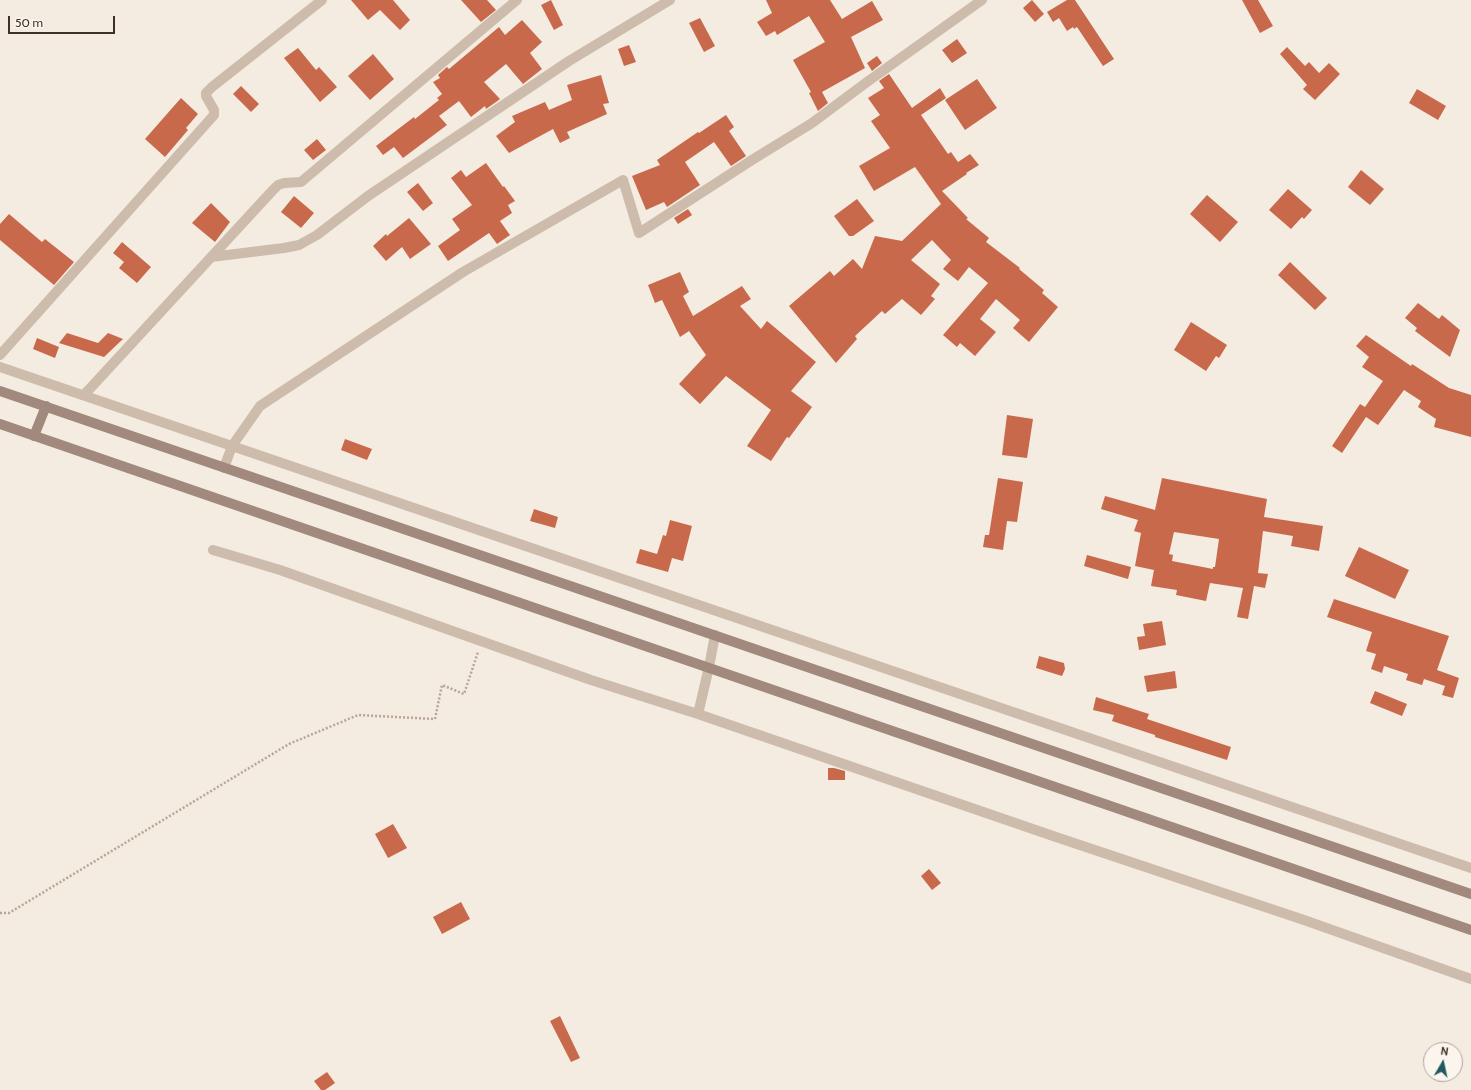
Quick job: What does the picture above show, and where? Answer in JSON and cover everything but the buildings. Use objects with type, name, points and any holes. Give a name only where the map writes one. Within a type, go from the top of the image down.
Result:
[{"type":"main road","points":[[0,391],[1471,894]]},
{"type":"main road","points":[[34,436],[46,406]]},
{"type":"main road","points":[[0,424],[1471,930]]},
{"type":"street","points":[[0,355],[214,115],[214,110],[206,96],[206,93],[322,0]]},
{"type":"street","points":[[84,396],[278,185],[301,182],[517,0]]},
{"type":"street","points":[[211,257],[299,245],[317,235],[368,196],[562,65],[670,0]]},
{"type":"street","points":[[224,468],[232,446],[260,406],[463,272],[623,180],[640,233],[812,123],[982,0]]},
{"type":"street","points":[[0,367],[1471,868]]},
{"type":"street","points":[[213,550],[280,570],[482,640],[591,680],[698,714],[1048,835],[1304,920],[1471,979]]},
{"type":"street","points":[[698,714],[715,635]]},
{"type":"path","points":[[0,913],[9,913],[289,744],[358,715],[435,719],[442,685],[464,694],[482,640]]}]
